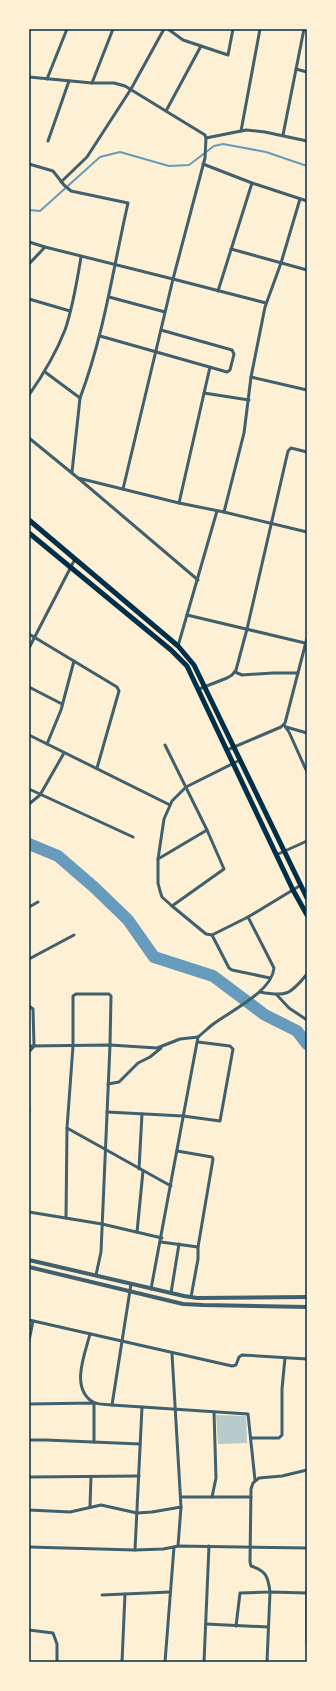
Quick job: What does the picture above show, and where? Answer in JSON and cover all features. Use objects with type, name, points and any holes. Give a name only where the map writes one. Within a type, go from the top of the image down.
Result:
[{"type":"main road","points":[[29,520],[178,646],[194,664],[236,748],[307,898]]},
{"type":"main road","points":[[29,534],[71,567],[187,666],[276,855],[307,916]]},
{"type":"street","points":[[47,79],[67,29]]},
{"type":"street","points":[[92,83],[113,29]]},
{"type":"street","points":[[61,182],[87,156],[131,89],[164,29]]},
{"type":"street","points":[[168,29],[183,40],[228,55],[234,29]]},
{"type":"street","points":[[241,131],[260,29]]},
{"type":"street","points":[[283,135],[304,29]]},
{"type":"street","points":[[166,111],[201,46]]},
{"type":"street","points":[[296,69],[307,72]]},
{"type":"street","points":[[29,77],[92,83],[114,83],[131,89],[205,135],[206,138],[204,164],[173,279],[123,489]]},
{"type":"street","points":[[48,141],[68,81]]},
{"type":"street","points":[[206,138],[241,131],[265,132],[307,140]]},
{"type":"street","points":[[29,164],[53,171],[61,182],[71,191],[128,203],[100,336],[90,373],[80,398],[72,472]]},
{"type":"street","points":[[204,164],[252,183],[307,201]]},
{"type":"street","points":[[218,291],[252,183]]},
{"type":"street","points":[[224,512],[244,433],[251,377],[266,303],[281,263],[300,199]]},
{"type":"street","points":[[29,242],[45,248],[266,303]]},
{"type":"street","points":[[29,264],[45,248]]},
{"type":"street","points":[[231,249],[307,270]]},
{"type":"street","points":[[29,395],[45,372],[65,330],[81,257]]},
{"type":"street","points":[[109,297],[165,312]]},
{"type":"street","points":[[29,299],[70,310]]},
{"type":"street","points":[[100,336],[155,353],[229,372],[233,352],[161,330]]},
{"type":"street","points":[[178,503],[210,368]]},
{"type":"street","points":[[45,372],[80,398]]},
{"type":"street","points":[[251,377],[307,390]]},
{"type":"street","points":[[204,393],[249,400]]},
{"type":"street","points":[[29,438],[72,472],[198,580]]},
{"type":"street","points":[[199,690],[226,678],[235,672],[247,629],[288,451],[291,448],[307,452]]},
{"type":"street","points":[[78,478],[178,503],[224,512],[307,532]]},
{"type":"street","points":[[178,646],[217,511]]},
{"type":"street","points":[[29,534],[35,525]]},
{"type":"street","points":[[29,648],[75,559]]},
{"type":"street","points":[[187,615],[247,629],[306,646]]},
{"type":"street","points":[[29,634],[117,687],[118,691],[97,768]]},
{"type":"street","points":[[307,638],[285,726],[307,772]]},
{"type":"street","points":[[47,744],[62,704],[74,661]]},
{"type":"street","points":[[235,672],[242,675],[273,672],[298,673]]},
{"type":"street","points":[[29,687],[62,704]]},
{"type":"street","points":[[227,750],[236,748],[285,726],[307,733]]},
{"type":"street","points":[[29,735],[170,805]]},
{"type":"street","points":[[165,745],[207,830],[224,869],[172,906]]},
{"type":"street","points":[[29,804],[40,795],[64,753]]},
{"type":"street","points":[[241,760],[186,787],[172,801],[164,819],[158,859],[158,883],[162,897],[206,934],[212,935],[248,917],[301,885]]},
{"type":"street","points":[[29,789],[133,837]]},
{"type":"street","points":[[158,859],[207,830]]},
{"type":"street","points":[[276,855],[307,841]]},
{"type":"street","points":[[29,907],[38,902]]},
{"type":"street","points":[[108,1084],[119,1082],[138,1063],[150,1057],[161,1048],[180,1039],[198,1038],[212,1025],[258,993],[270,978],[274,968],[248,917]]},
{"type":"street","points":[[29,959],[74,935]]},
{"type":"street","points":[[212,935],[228,968],[270,978]]},
{"type":"street","points":[[258,993],[282,995],[295,989],[307,974]]},
{"type":"street","points":[[66,1218],[67,1128],[74,1046],[73,996],[76,994],[111,995],[101,1252],[96,1275]]},
{"type":"street","points":[[277,995],[289,1008],[307,1020]]},
{"type":"street","points":[[29,1006],[33,1009],[34,1046],[29,1052]]},
{"type":"street","points":[[151,1289],[198,1038]]},
{"type":"street","points":[[107,1112],[183,1116],[217,1121],[221,1119],[232,1047],[198,1042]]},
{"type":"street","points":[[29,1046],[110,1045],[161,1048]]},
{"type":"street","points":[[29,1107],[29,1112]]},
{"type":"street","points":[[139,1169],[142,1114]]},
{"type":"street","points":[[67,1128],[171,1186]]},
{"type":"street","points":[[177,1151],[212,1157],[214,1159],[198,1247],[198,1260],[191,1297]]},
{"type":"street","points":[[137,1232],[143,1171]]},
{"type":"street","points":[[29,1212],[102,1224],[137,1232],[161,1240],[198,1247]]},
{"type":"street","points":[[171,1293],[179,1244]]},
{"type":"street","points":[[29,1260],[191,1297],[307,1297]]},
{"type":"street","points":[[29,1267],[130,1292],[192,1305],[307,1307]]},
{"type":"street","points":[[112,1405],[131,1284]]},
{"type":"street","points":[[140,1294],[142,1287]]},
{"type":"street","points":[[29,1341],[31,1321],[172,1354],[232,1366],[236,1365],[240,1356],[307,1359]]},
{"type":"street","points":[[90,1334],[80,1376],[85,1392],[94,1403],[94,1442]]},
{"type":"street","points":[[172,1354],[181,1497],[178,1546]]},
{"type":"street","points":[[251,1438],[281,1437],[285,1358]]},
{"type":"street","points":[[29,1404],[94,1403],[248,1414],[255,1480],[251,1489],[250,1564],[263,1572],[269,1584],[270,1592],[267,1662]]},
{"type":"street","points":[[135,1550],[142,1407]]},
{"type":"street","points":[[212,1497],[216,1474],[214,1412]]},
{"type":"street","points":[[29,1440],[140,1444]]},
{"type":"street","points":[[255,1480],[259,1478],[282,1476],[307,1470]]},
{"type":"street","points":[[29,1477],[139,1476]]},
{"type":"street","points":[[90,1477],[90,1506]]},
{"type":"street","points":[[181,1497],[251,1497]]},
{"type":"street","points":[[29,1510],[70,1512],[90,1506],[105,1506],[137,1513],[181,1507]]},
{"type":"street","points":[[29,1547],[135,1550],[163,1550],[178,1546],[307,1548]]},
{"type":"street","points":[[204,1662],[209,1546]]},
{"type":"street","points":[[165,1662],[174,1547]]},
{"type":"street","points":[[307,1588],[307,1644]]},
{"type":"street","points":[[102,1595],[170,1592]]},
{"type":"street","points":[[236,1626],[240,1593],[307,1593]]},
{"type":"street","points":[[122,1662],[125,1594]]},
{"type":"street","points":[[206,1624],[268,1627]]},
{"type":"street","points":[[29,1630],[53,1633],[57,1644],[57,1662]]},
{"type":"shaded area","points":[[216,1415],[246,1416],[247,1443],[218,1444]]},
{"type":"waterway","points":[[29,210],[40,211],[100,157],[120,152],[169,166],[189,165],[214,146],[223,144],[266,152],[307,166]]},
{"type":"waterway","points":[[29,844],[58,856],[95,888],[128,920],[154,957],[213,976],[265,1015],[297,1031],[307,1044]]}]
